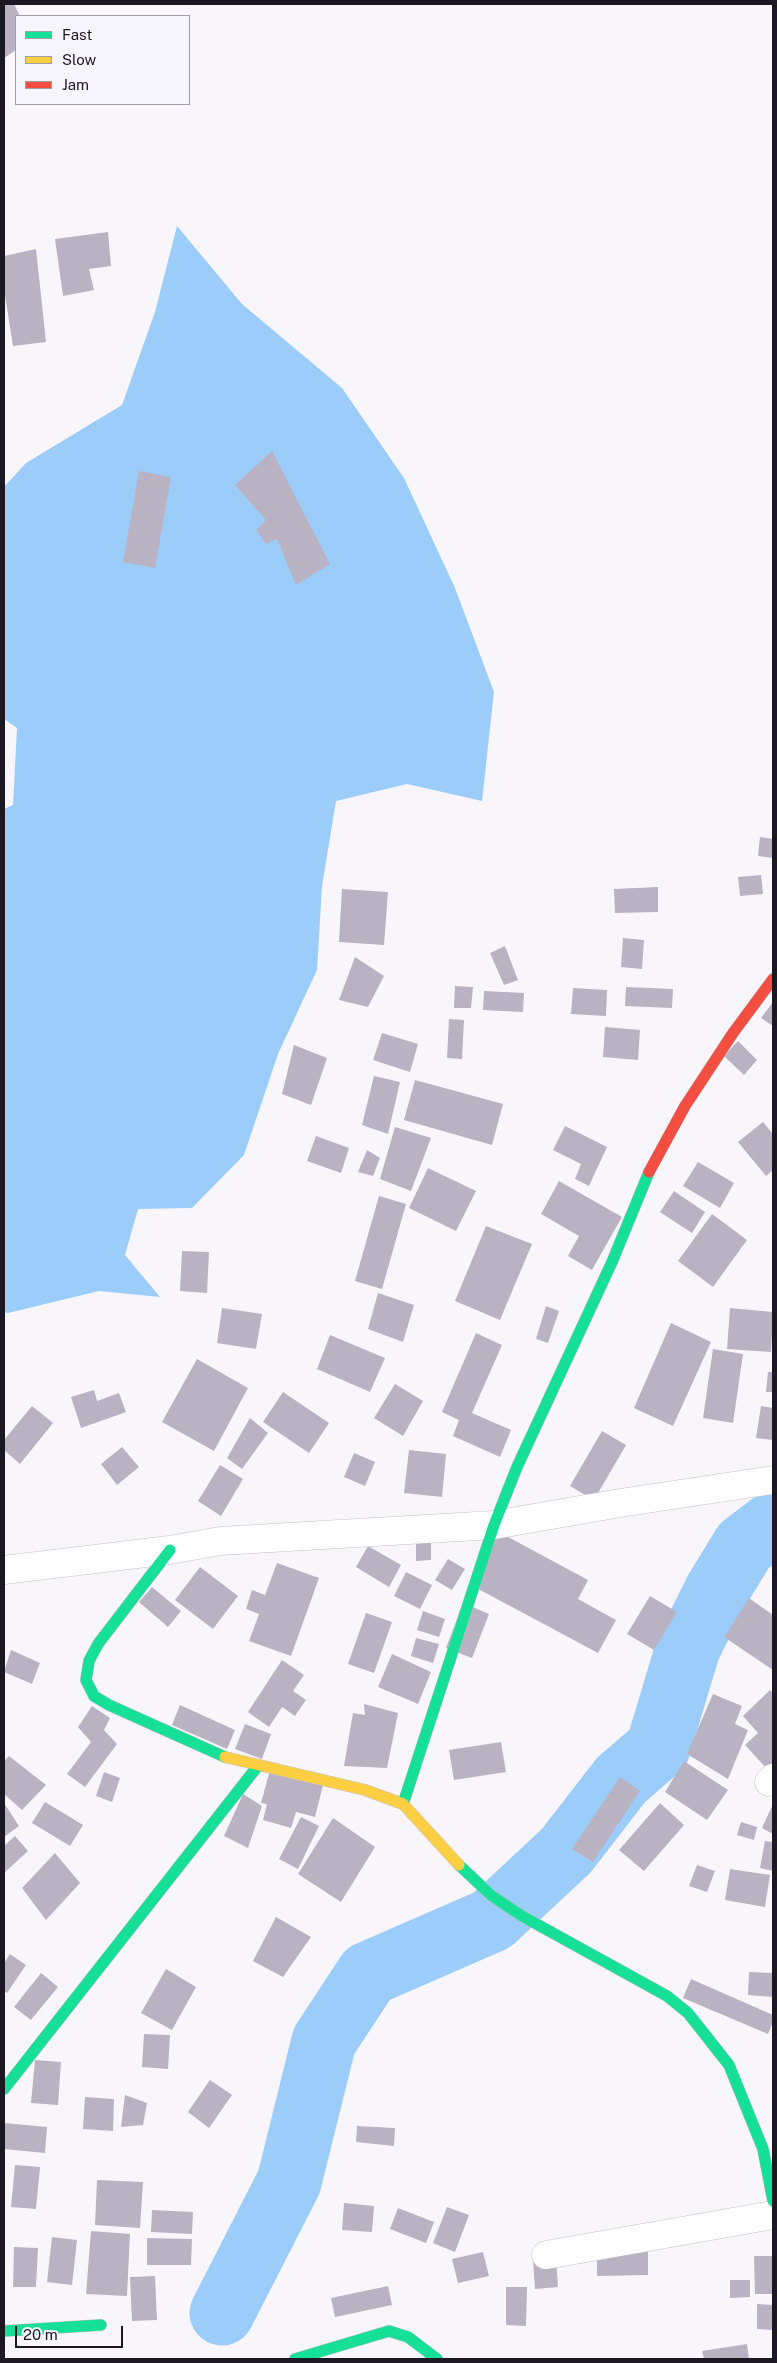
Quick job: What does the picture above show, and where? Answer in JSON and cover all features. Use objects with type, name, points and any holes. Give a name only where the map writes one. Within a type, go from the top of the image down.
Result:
[{"type":"street","points":[[403,1804],[494,1525],[517,1466],[612,1262],[649,1173],[685,1106],[733,1033],[773,979]]},
{"type":"street","points":[[4,1570],[170,1550],[220,1541],[494,1525],[620,1503],[773,1480]]},
{"type":"street","points":[[170,1550],[98,1644],[89,1661],[86,1680],[94,1696],[109,1705],[233,1761],[257,1768],[277,1769],[366,1790],[403,1804],[471,1879],[492,1896],[522,1916],[667,1996],[688,2014],[729,2065],[763,2149],[773,2201]]},
{"type":"street","points":[[4,2089],[257,1768]]},
{"type":"street","points":[[546,2256],[773,2215]]},
{"type":"street","points":[[4,2331],[101,2324]]},
{"type":"street","points":[[295,2359],[389,2331],[408,2337],[438,2359]]},
{"type":"water","points":[[177,226],[242,304],[342,388],[404,478],[455,588],[494,692],[482,801],[407,784],[336,801],[322,886],[317,970],[278,1054],[244,1155],[192,1208],[138,1209],[125,1255],[160,1297],[99,1291],[8,1313],[4,1312],[4,809],[13,805],[17,728],[4,719],[4,487],[26,463],[122,405],[155,312]]},
{"type":"building","points":[[4,4],[14,4],[20,15],[15,15],[15,51],[4,58]]},
{"type":"building","points":[[108,232],[111,266],[89,269],[94,290],[63,296],[55,239]]},
{"type":"building","points":[[36,249],[46,342],[13,346],[4,289],[4,256]]},
{"type":"building","points":[[272,451],[330,564],[296,585],[277,539],[266,544],[256,530],[266,520],[235,485]]},
{"type":"building","points":[[139,471],[171,477],[155,568],[123,562]]},
{"type":"building","points":[[760,837],[773,839],[773,858],[758,856]]},
{"type":"building","points":[[761,875],[763,894],[740,896],[738,877]]},
{"type":"building","points":[[658,887],[658,912],[615,913],[614,889]]},
{"type":"building","points":[[342,889],[388,892],[384,945],[339,942]]},
{"type":"building","points":[[623,938],[644,940],[642,969],[621,967]]},
{"type":"building","points":[[505,946],[518,980],[504,985],[490,953]]},
{"type":"building","points":[[355,957],[384,976],[368,1007],[339,1000]]},
{"type":"building","points":[[455,986],[473,987],[471,1008],[454,1008]]},
{"type":"building","points":[[626,987],[673,989],[672,1008],[625,1006]]},
{"type":"building","points":[[573,988],[607,990],[606,1016],[571,1014]]},
{"type":"building","points":[[484,991],[524,993],[523,1012],[483,1010]]},
{"type":"building","points":[[773,1002],[773,1026],[761,1018]]},
{"type":"building","points":[[449,1019],[464,1020],[462,1059],[447,1058]]},
{"type":"building","points":[[605,1027],[640,1030],[638,1060],[603,1057]]},
{"type":"building","points":[[382,1033],[418,1044],[410,1072],[373,1060]]},
{"type":"building","points":[[738,1041],[757,1060],[744,1075],[724,1056]]},
{"type":"building","points":[[294,1045],[327,1058],[311,1105],[282,1094]]},
{"type":"building","points":[[374,1076],[400,1082],[388,1134],[362,1125]]},
{"type":"building","points":[[415,1080],[503,1104],[492,1145],[404,1120]]},
{"type":"building","points":[[763,1122],[773,1134],[773,1170],[766,1176],[738,1142]]},
{"type":"building","points":[[565,1126],[607,1147],[589,1186],[575,1179],[581,1164],[553,1150]]},
{"type":"building","points":[[395,1127],[431,1138],[411,1191],[380,1179]]},
{"type":"building","points":[[316,1136],[349,1148],[341,1173],[307,1161]]},
{"type":"building","points":[[367,1150],[380,1158],[373,1176],[358,1172]]},
{"type":"building","points":[[698,1162],[734,1183],[720,1208],[683,1186]]},
{"type":"building","points":[[428,1168],[476,1191],[456,1231],[409,1208]]},
{"type":"building","points":[[559,1181],[622,1217],[592,1270],[568,1256],[579,1236],[541,1214]]},
{"type":"building","points":[[674,1191],[705,1212],[692,1233],[660,1212]]},
{"type":"building","points":[[379,1196],[406,1204],[382,1289],[355,1281]]},
{"type":"building","points":[[712,1214],[747,1240],[713,1287],[678,1261]]},
{"type":"building","points":[[486,1226],[532,1244],[500,1320],[455,1301]]},
{"type":"building","points":[[182,1251],[209,1252],[207,1293],[180,1291]]},
{"type":"building","points":[[378,1293],[414,1305],[403,1342],[368,1329]]},
{"type":"building","points":[[546,1306],[559,1311],[548,1343],[536,1339]]},
{"type":"building","points":[[222,1308],[262,1314],[256,1349],[217,1343]]},
{"type":"building","points":[[730,1308],[773,1312],[771,1352],[727,1349]]},
{"type":"building","points":[[671,1323],[711,1342],[673,1426],[634,1408]]},
{"type":"building","points":[[476,1333],[502,1345],[472,1413],[511,1430],[500,1457],[453,1436],[459,1420],[442,1412]]},
{"type":"building","points":[[330,1335],[385,1358],[370,1392],[317,1369]]},
{"type":"building","points":[[713,1349],[743,1354],[733,1423],[703,1418]]},
{"type":"building","points":[[197,1359],[248,1388],[214,1451],[162,1422]]},
{"type":"building","points":[[768,1372],[773,1372],[773,1392],[766,1392]]},
{"type":"building","points":[[395,1384],[423,1401],[403,1436],[374,1418]]},
{"type":"building","points":[[94,1390],[97,1401],[119,1393],[126,1412],[81,1428],[71,1397]]},
{"type":"building","points":[[283,1392],[329,1423],[309,1453],[263,1422]]},
{"type":"building","points":[[32,1406],[53,1423],[20,1464],[4,1450],[4,1440]]},
{"type":"building","points":[[761,1406],[773,1408],[773,1440],[756,1438]]},
{"type":"building","points":[[250,1418],[268,1433],[242,1469],[227,1458]]},
{"type":"building","points":[[602,1431],[626,1445],[594,1500],[570,1486]]},
{"type":"building","points":[[122,1447],[139,1467],[117,1485],[101,1464]]},
{"type":"building","points":[[409,1450],[446,1454],[442,1497],[404,1493]]},
{"type":"building","points":[[354,1453],[375,1462],[365,1486],[344,1477]]},
{"type":"building","points":[[220,1465],[243,1479],[221,1516],[198,1501]]},
{"type":"building","points":[[497,1531],[588,1580],[578,1599],[616,1620],[598,1653],[469,1584]]},
{"type":"building","points":[[431,1537],[431,1560],[416,1561],[416,1538]]},
{"type":"building","points":[[368,1546],[401,1565],[389,1587],[356,1567]]},
{"type":"building","points":[[448,1559],[465,1569],[452,1590],[435,1580]]},
{"type":"building","points":[[277,1563],[319,1578],[291,1656],[249,1641],[259,1614],[246,1609],[252,1590],[265,1595]]},
{"type":"building","points":[[200,1567],[238,1596],[213,1629],[175,1600]]},
{"type":"building","points":[[406,1572],[432,1585],[420,1609],[394,1596]]},
{"type":"building","points":[[152,1587],[181,1611],[168,1627],[139,1602]]},
{"type":"building","points":[[650,1596],[677,1612],[654,1650],[627,1634]]},
{"type":"building","points":[[749,1598],[773,1615],[773,1670],[724,1637]]},
{"type":"building","points":[[463,1603],[489,1614],[472,1658],[446,1648]]},
{"type":"building","points":[[423,1611],[445,1619],[439,1637],[417,1630]]},
{"type":"building","points":[[366,1613],[392,1622],[374,1673],[348,1664]]},
{"type":"building","points":[[416,1638],[439,1644],[433,1663],[411,1656]]},
{"type":"building","points":[[11,1650],[40,1663],[32,1684],[4,1672]]},
{"type":"building","points":[[392,1654],[431,1672],[418,1704],[378,1687]]},
{"type":"building","points":[[282,1660],[304,1675],[293,1691],[306,1700],[295,1716],[282,1707],[269,1727],[248,1712]]},
{"type":"building","points":[[770,1690],[773,1693],[773,1764],[767,1769],[745,1745],[758,1733],[743,1716]]},
{"type":"building","points":[[713,1694],[742,1706],[735,1724],[748,1730],[728,1779],[687,1754]]},
{"type":"building","points":[[364,1704],[398,1713],[387,1768],[344,1766],[353,1713],[365,1715]]},
{"type":"building","points":[[180,1705],[235,1730],[227,1749],[172,1725]]},
{"type":"building","points":[[92,1706],[110,1718],[104,1730],[117,1744],[85,1787],[67,1774],[91,1742],[78,1727]]},
{"type":"building","points":[[245,1724],[271,1734],[262,1759],[235,1749]]},
{"type":"building","points":[[501,1742],[506,1772],[454,1780],[449,1750]]},
{"type":"building","points":[[9,1756],[46,1785],[22,1810],[4,1794],[4,1761]]},
{"type":"building","points":[[684,1761],[728,1790],[707,1820],[665,1792]]},
{"type":"building","points":[[270,1770],[323,1785],[315,1817],[296,1812],[291,1828],[263,1820],[267,1804],[261,1803]]},
{"type":"building","points":[[104,1772],[120,1778],[112,1802],[96,1796]]},
{"type":"building","points":[[620,1777],[640,1791],[593,1862],[572,1849]]},
{"type":"building","points":[[243,1794],[262,1806],[248,1848],[224,1836]]},
{"type":"building","points":[[45,1802],[83,1825],[70,1846],[32,1823]]},
{"type":"building","points":[[4,1803],[19,1826],[4,1837]]},
{"type":"building","points":[[660,1803],[684,1825],[644,1871],[619,1850]]},
{"type":"building","points":[[773,1804],[773,1834],[762,1828]]},
{"type":"building","points":[[301,1817],[319,1826],[298,1869],[279,1859]]},
{"type":"building","points":[[333,1818],[375,1847],[341,1902],[298,1874]]},
{"type":"building","points":[[741,1822],[757,1827],[754,1840],[737,1835]]},
{"type":"building","points":[[15,1836],[28,1851],[4,1873],[4,1846]]},
{"type":"building","points":[[765,1841],[773,1842],[773,1871],[760,1868]]},
{"type":"building","points":[[55,1853],[80,1883],[46,1920],[22,1888]]},
{"type":"building","points":[[697,1865],[715,1871],[707,1892],[689,1886]]},
{"type":"building","points":[[730,1869],[770,1875],[765,1907],[725,1900]]},
{"type":"building","points":[[276,1917],[311,1937],[283,1977],[253,1961]]},
{"type":"building","points":[[10,1954],[26,1965],[7,1993],[4,1991],[4,1963]]},
{"type":"building","points":[[166,1969],[196,1987],[172,2030],[141,2013]]},
{"type":"building","points":[[749,1972],[773,1973],[773,1997],[748,1995]]},
{"type":"building","points":[[41,1973],[58,1987],[31,2020],[14,2007]]},
{"type":"building","points":[[691,1979],[773,2015],[773,2022],[768,2034],[683,1998]]},
{"type":"building","points":[[144,2034],[170,2035],[168,2069],[142,2067]]},
{"type":"building","points":[[35,2060],[61,2062],[58,2105],[31,2103]]},
{"type":"building","points":[[210,2080],[232,2095],[209,2128],[188,2112]]},
{"type":"building","points":[[125,2095],[147,2103],[143,2125],[121,2127]]},
{"type":"building","points":[[85,2097],[114,2099],[113,2131],[83,2129]]},
{"type":"building","points":[[4,2123],[47,2127],[45,2153],[4,2149]]},
{"type":"building","points":[[357,2126],[395,2128],[394,2146],[356,2142]]},
{"type":"building","points":[[15,2165],[40,2167],[36,2209],[11,2207]]},
{"type":"building","points":[[97,2180],[143,2182],[140,2228],[95,2225]]},
{"type":"building","points":[[344,2203],[374,2206],[372,2232],[342,2230]]},
{"type":"building","points":[[447,2207],[469,2215],[455,2252],[433,2243]]},
{"type":"building","points":[[398,2208],[434,2222],[426,2243],[390,2229]]},
{"type":"building","points":[[152,2210],[193,2212],[192,2234],[151,2232]]},
{"type":"building","points":[[91,2231],[130,2234],[127,2296],[86,2294]]},
{"type":"building","points":[[52,2237],[77,2240],[72,2285],[47,2282]]},
{"type":"building","points":[[147,2238],[192,2239],[191,2265],[147,2265]]},
{"type":"building","points":[[14,2247],[38,2248],[36,2287],[13,2287]]},
{"type":"building","points":[[648,2250],[648,2275],[597,2276],[597,2252]]},
{"type":"building","points":[[483,2252],[489,2276],[458,2283],[452,2259]]},
{"type":"building","points":[[754,2256],[773,2256],[773,2294],[755,2294]]},
{"type":"building","points":[[556,2258],[558,2287],[535,2289],[533,2259]]},
{"type":"building","points":[[155,2276],[157,2320],[132,2321],[130,2277]]},
{"type":"building","points":[[730,2280],[750,2280],[750,2297],[730,2298]]},
{"type":"building","points":[[388,2286],[392,2305],[335,2317],[331,2298]]},
{"type":"building","points":[[506,2287],[527,2287],[526,2326],[506,2325]]},
{"type":"building","points":[[757,2304],[773,2305],[773,2330],[757,2329]]},
{"type":"building","points":[[747,2344],[749,2359],[704,2359],[702,2351]]},
{"type":"waterway","points":[[222,2313],[289,2182],[324,2041],[368,1974],[492,1920],[566,1851],[621,1780],[658,1748],[688,1648],[716,1592],[744,1546],[773,1524]]},
{"type":"traffic: fast","points":[[403,1804],[494,1525],[517,1467],[612,1262],[649,1172]]},
{"type":"traffic: fast","points":[[170,1550],[98,1644],[89,1661],[86,1680],[94,1696],[109,1705],[225,1757]]},
{"type":"traffic: fast","points":[[4,2089],[257,1767]]},
{"type":"traffic: fast","points":[[459,1865],[492,1896],[522,1916],[667,1996],[688,2013],[729,2065],[763,2149],[773,2201]]},
{"type":"traffic: fast","points":[[4,2331],[101,2325]]},
{"type":"traffic: fast","points":[[295,2359],[389,2331],[408,2337],[437,2359]]},
{"type":"traffic: slow","points":[[225,1757],[365,1790],[403,1804],[459,1865]]},
{"type":"traffic: jam","points":[[649,1172],[685,1106],[733,1033],[773,979]]}]
